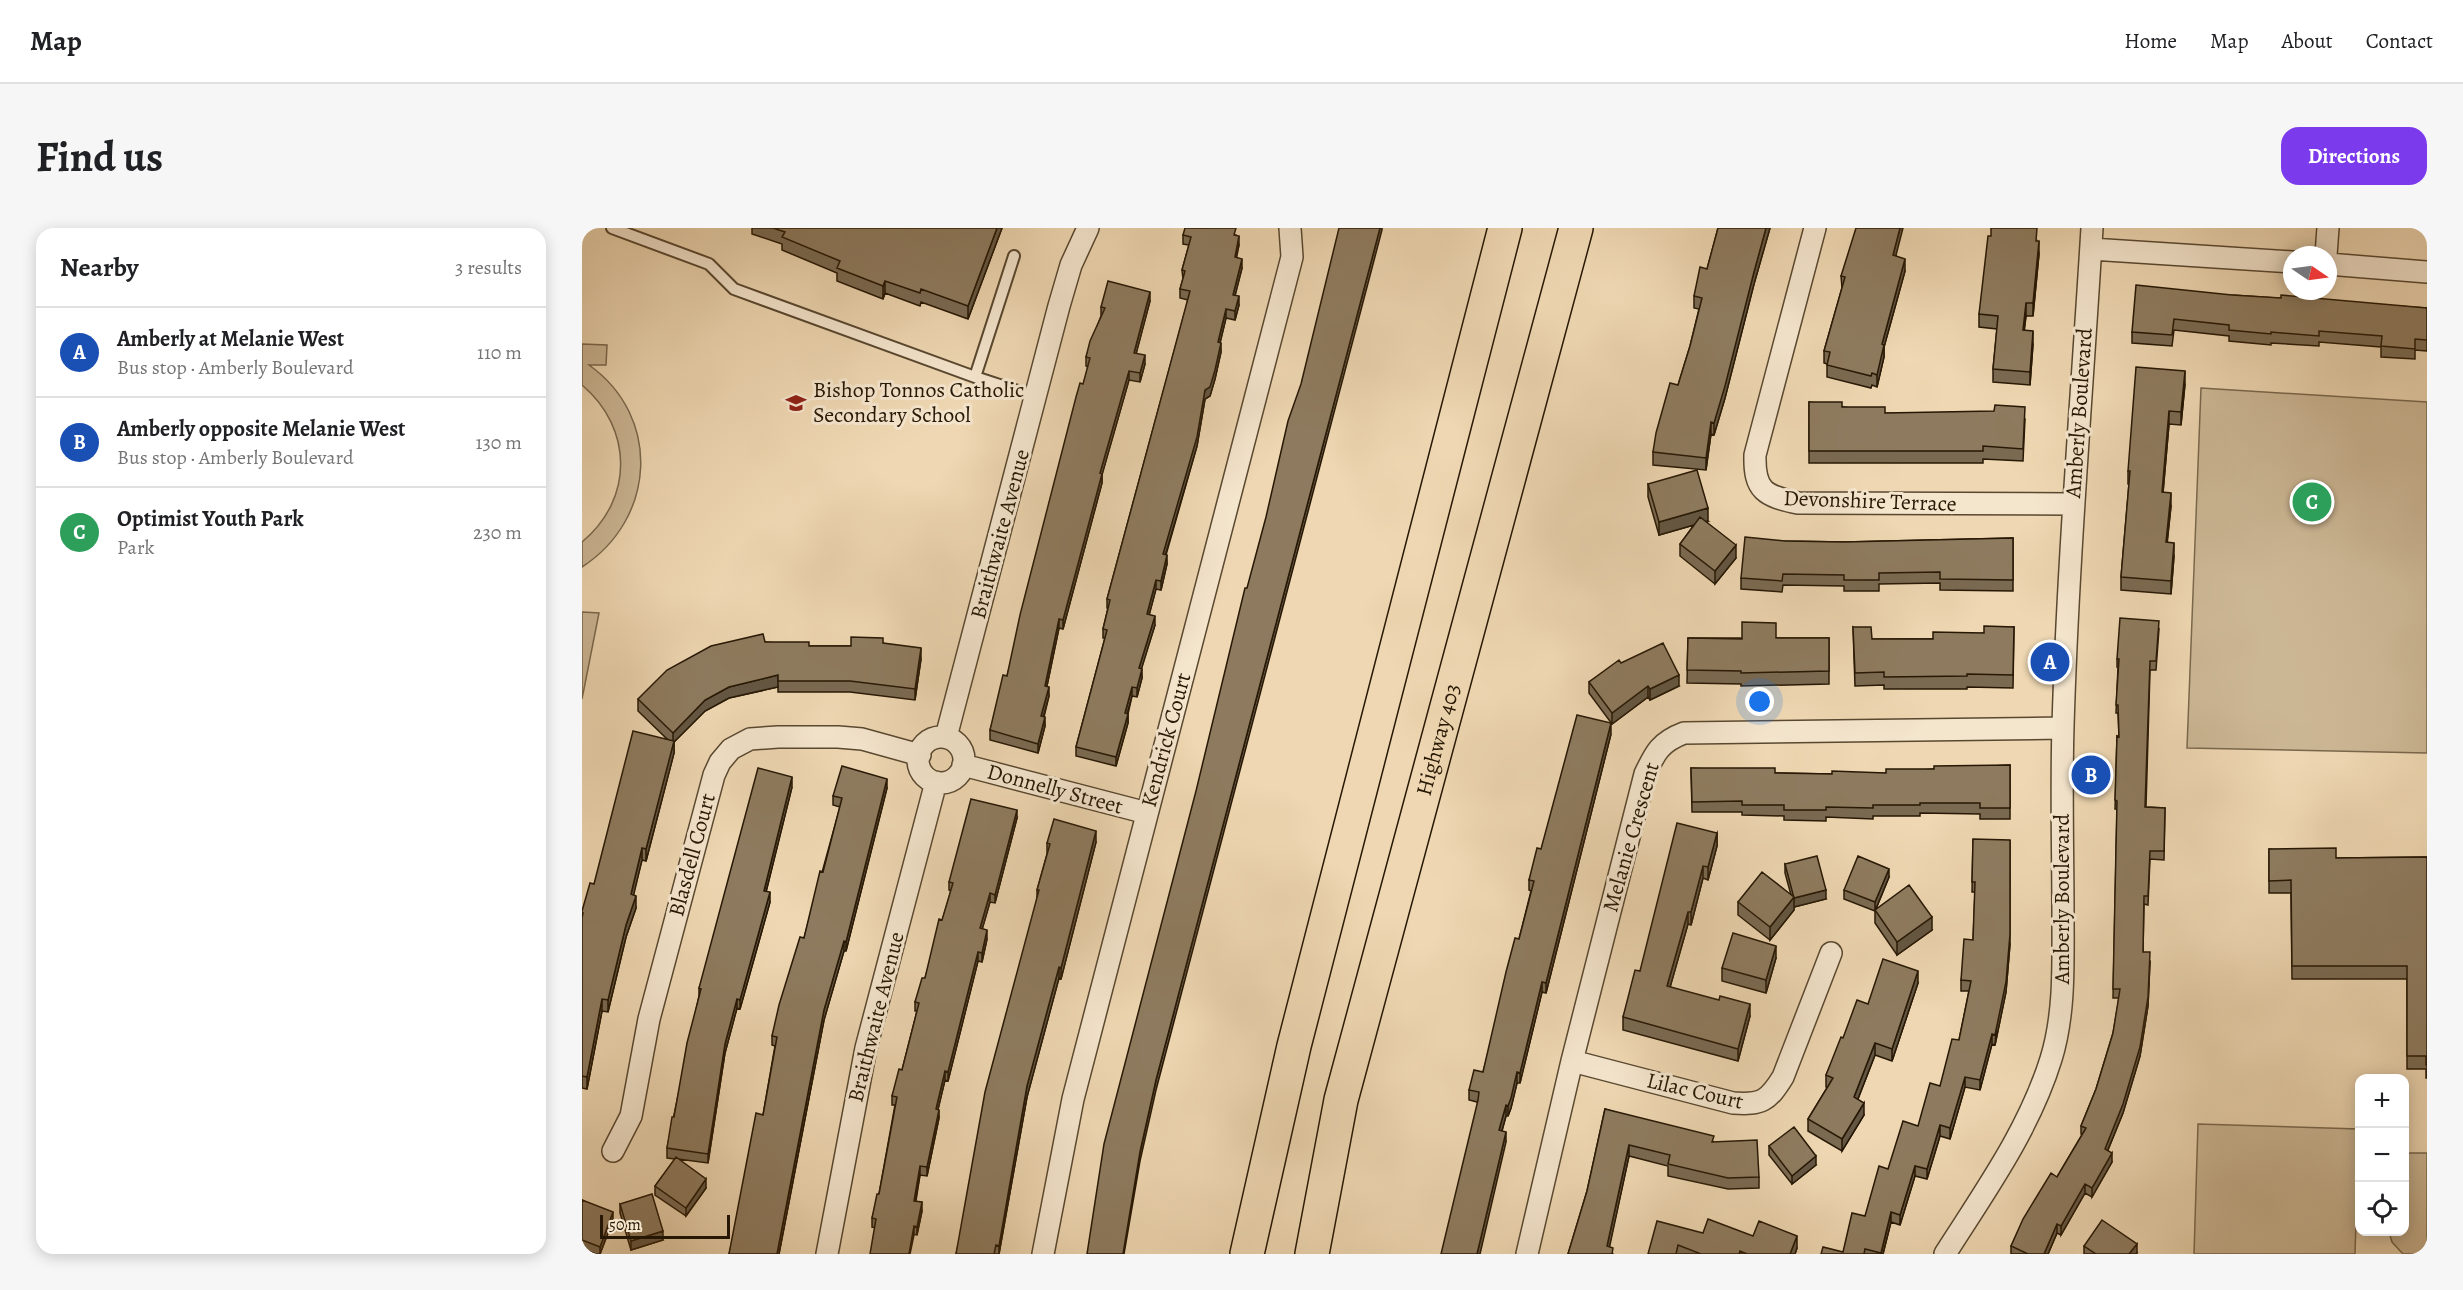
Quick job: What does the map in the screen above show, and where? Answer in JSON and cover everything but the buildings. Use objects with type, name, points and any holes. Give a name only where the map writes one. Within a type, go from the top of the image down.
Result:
[{"type":"highway","points":[[1247,1254],[1294,1046],[1505,228]]},
{"type":"highway","name":"Highway 403","points":[[1312,1254],[1341,1100],[1576,228]]},
{"type":"street","name":"Braithwaite Avenue","points":[[946,737],[1071,265],[1088,228]]},
{"type":"street","name":"Kendrick Court","points":[[1043,1254],[1073,1100],[1292,257],[1290,228]]},
{"type":"street","name":"Devonshire Terrace","points":[[1815,228],[1755,455],[1754,474],[1762,488],[1773,498],[1798,502],[2072,504]]},
{"type":"street","name":"Amberly Boulevard","points":[[1945,1254],[2010,1151],[2029,1116],[2051,1058],[2061,1011],[2063,728],[2072,504],[2092,228]]},
{"type":"street","points":[[2327,246],[2328,228]]},
{"type":"street","points":[[2091,249],[2283,261]]},
{"type":"street","points":[[2337,265],[2427,272]]},
{"type":"street","name":"Melanie Crescent","points":[[1527,1254],[1572,1061],[1645,774],[1655,753],[1669,739],[1684,733],[2063,728]]},
{"type":"street","name":"Blasdell Court","points":[[613,1151],[631,1116],[649,1019],[714,775],[720,762],[731,750],[750,739],[778,736],[820,736],[862,740],[920,755]]},
{"type":"street","points":[[946,737],[953,740],[962,750],[963,765],[956,777],[950,781],[936,782],[923,775],[918,761],[926,742],[932,738],[946,737]]},
{"type":"street","name":"Donnelly Street","points":[[963,765],[1147,813]]},
{"type":"street","name":"Braithwaite Avenue","points":[[827,1254],[866,1048],[936,782]]},
{"type":"street","name":"Lilac Court","points":[[1572,1061],[1733,1103],[1754,1105],[1772,1095],[1783,1077],[1831,953]]},
{"type":"lane","points":[[612,228],[709,264],[734,290],[1036,397]]},
{"type":"lane","points":[[975,377],[1014,256]]},
{"type":"shaded area","points":[[582,344],[607,345],[606,365],[589,365],[613,387],[629,412],[638,439],[641,468],[636,496],[625,522],[607,547],[582,567],[582,542],[599,525],[611,505],[618,485],[621,464],[618,442],[611,422],[599,402],[582,385]]},
{"type":"shaded area","points":[[2201,388],[2427,402],[2427,753],[2187,748]]},
{"type":"shaded area","points":[[582,612],[599,613],[582,699]]},
{"type":"shaded area","points":[[2198,1124],[2355,1129],[2355,1254],[2194,1254]]},
{"type":"shaded area","points":[[2409,1153],[2427,1153],[2427,1254],[2403,1254],[2392,1242],[2390,1236],[2409,1236]]},
{"type":"place","name":"Bishop Tonnos Catholic Secondary School","points":[[796,403]]},
{"type":"place","name":"Optimist Youth Park","points":[[2312,502]]},
{"type":"place","name":"Amberly at Melanie West","points":[[2050,662]]},
{"type":"place","name":"Amberly opposite Melanie West","points":[[2091,775]]}]
